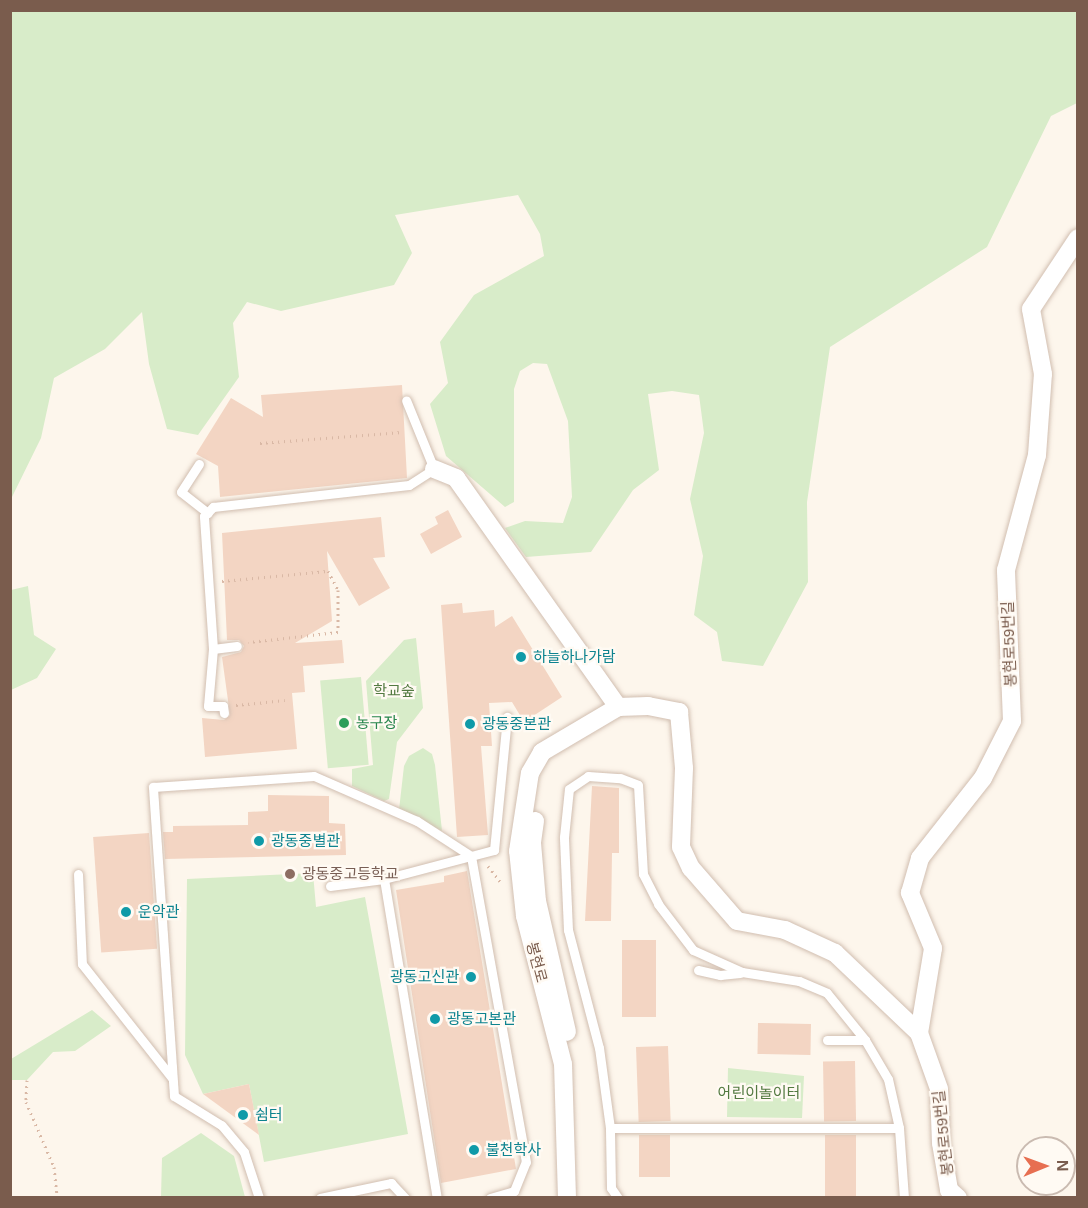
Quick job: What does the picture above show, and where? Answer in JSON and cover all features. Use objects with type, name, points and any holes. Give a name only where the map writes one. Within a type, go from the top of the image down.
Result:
[{"type":"street","name":"봉현로59번길","points":[[919,1033],[933,948],[910,893],[920,858],[983,778],[1012,721],[1006,570],[1037,455],[1044,374],[1031,309],[1077,238]]},
{"type":"street","points":[[434,469],[456,478],[618,707]]},
{"type":"street","name":"봉현로59번길","points":[[648,705],[679,712],[684,768],[681,847],[691,868],[738,921],[785,930],[835,953],[919,1033],[939,1089],[941,1143],[949,1190],[958,1197]]},
{"type":"street","name":"봉현로","points":[[568,1197],[563,1064],[525,916],[518,852],[530,773],[542,752],[618,707],[648,705]]},
{"type":"lane","points":[[234,705],[223,709],[208,706],[213,649],[207,582],[208,513],[213,507],[261,499],[409,485],[434,469],[406,400]]},
{"type":"lane","points":[[199,464],[181,492],[208,513]]},
{"type":"lane","points":[[213,649],[237,645]]},
{"type":"lane","points":[[330,886],[384,879],[494,850],[507,717]]},
{"type":"lane","points":[[259,1197],[244,1152],[221,1125],[174,1096],[153,788],[314,776],[417,821],[473,855],[526,1162],[514,1191],[490,1197]]},
{"type":"lane","points":[[618,1197],[611,1188],[610,1128],[599,1048],[568,930],[564,837],[570,789],[588,776],[620,778],[638,785],[643,874],[658,904],[693,950],[742,972],[799,981],[827,993],[865,1040],[888,1079],[899,1128],[904,1197]]},
{"type":"lane","points":[[78,874],[82,964],[173,1079]]},
{"type":"lane","points":[[384,879],[437,1197]]},
{"type":"lane","points":[[698,970],[720,975],[742,972]]},
{"type":"lane","points":[[827,1040],[865,1040]]},
{"type":"lane","points":[[610,1128],[899,1128]]},
{"type":"lane","points":[[321,1197],[391,1183],[405,1196]]},
{"type":"path","points":[[260,443],[417,430]]},
{"type":"path","points":[[207,582],[328,571],[338,590],[338,632],[247,642]]},
{"type":"path","points":[[234,705],[285,700]]},
{"type":"path","points":[[473,855],[500,876],[502,887]]},
{"type":"path","points":[[27,1080],[26,1102],[54,1167],[57,1197]]},
{"type":"green space","points":[[11,10],[1077,11],[1077,103],[1051,116],[987,247],[830,347],[807,502],[808,582],[763,666],[722,661],[717,632],[694,615],[703,556],[690,499],[704,433],[699,395],[672,391],[648,394],[659,470],[633,490],[591,552],[526,557],[505,528],[525,521],[563,523],[572,497],[568,421],[547,364],[533,363],[520,371],[514,389],[514,502],[505,507],[446,456],[430,404],[448,383],[440,342],[474,295],[544,256],[540,234],[518,195],[395,215],[412,253],[394,285],[281,311],[247,302],[233,323],[239,377],[198,435],[167,429],[149,364],[142,312],[105,349],[54,378],[41,438],[11,499]]},
{"type":"green space","points":[[28,586],[34,635],[56,649],[37,678],[11,690],[11,590]]},
{"type":"green space","name":"학교숲","points":[[416,638],[423,708],[397,742],[389,799],[384,801],[352,786],[352,769],[373,765],[366,681],[404,640]]},
{"type":"green space","name":"농구장","points":[[361,677],[369,765],[328,768],[320,681]]},
{"type":"green space","points":[[423,748],[432,754],[435,765],[442,831],[399,810],[404,766],[409,756]]},
{"type":"green space","points":[[313,873],[316,907],[365,897],[408,1134],[264,1162],[249,1084],[203,1094],[185,1055],[187,879]]},
{"type":"green space","points":[[92,1010],[111,1026],[75,1051],[53,1052],[27,1080],[11,1080],[11,1059]]},
{"type":"green space","name":"어린이놀이터","points":[[728,1068],[804,1076],[802,1118],[727,1117]]},
{"type":"green space","points":[[201,1133],[234,1156],[245,1197],[161,1197],[162,1158]]},
{"type":"building","points":[[402,385],[407,478],[220,497],[218,466],[196,454],[231,398],[263,417],[261,395]]},
{"type":"building","points":[[448,510],[462,537],[431,554],[420,534],[438,524],[435,517]]},
{"type":"building","points":[[381,517],[385,557],[373,558],[390,588],[359,606],[327,551],[332,621],[295,643],[342,640],[344,663],[303,666],[305,692],[292,693],[297,749],[205,757],[202,718],[224,720],[230,715],[222,657],[241,652],[244,646],[239,640],[227,640],[222,533]]},
{"type":"building","name":"광동중본관","points":[[462,603],[463,613],[494,610],[495,627],[512,616],[562,697],[524,722],[512,702],[489,703],[492,746],[481,746],[488,835],[457,837],[441,605]]},
{"type":"building","points":[[592,786],[619,788],[619,853],[612,853],[611,921],[585,921]]},
{"type":"building","name":"광동중별관","points":[[268,795],[329,796],[329,823],[345,824],[346,855],[165,859],[163,832],[173,832],[173,826],[248,825],[248,812],[268,811]]},
{"type":"building","name":"운악관","points":[[149,833],[157,949],[101,953],[93,837]]},
{"type":"building","points":[[467,871],[516,1169],[441,1183],[396,890],[444,882],[444,876]]},
{"type":"building","points":[[622,940],[656,940],[656,1017],[622,1017]]},
{"type":"building","points":[[758,1023],[811,1024],[810,1055],[757,1054]]},
{"type":"building","points":[[668,1046],[671,1121],[639,1122],[636,1047]]},
{"type":"building","points":[[855,1061],[856,1121],[824,1122],[823,1062]]},
{"type":"building","name":"쉼터","points":[[249,1084],[259,1135],[203,1094]]},
{"type":"building","points":[[639,1135],[670,1135],[670,1177],[639,1177]]},
{"type":"building","points":[[825,1135],[856,1135],[856,1197],[825,1197]]},
{"type":"place","name":"하늘하나가람","points":[[521,657]]},
{"type":"place","name":"농구장","points":[[344,723]]},
{"type":"place","name":"광동중본관","points":[[470,724]]},
{"type":"place","name":"광동중별관","points":[[259,841]]},
{"type":"place","name":"광동중고등학교","points":[[290,874]]},
{"type":"place","name":"운악관","points":[[126,912]]},
{"type":"place","name":"광동고신관","points":[[471,977]]},
{"type":"place","name":"광동고본관","points":[[435,1019]]},
{"type":"place","name":"쉼터","points":[[243,1115]]},
{"type":"place","name":"불천학사","points":[[474,1150]]}]
